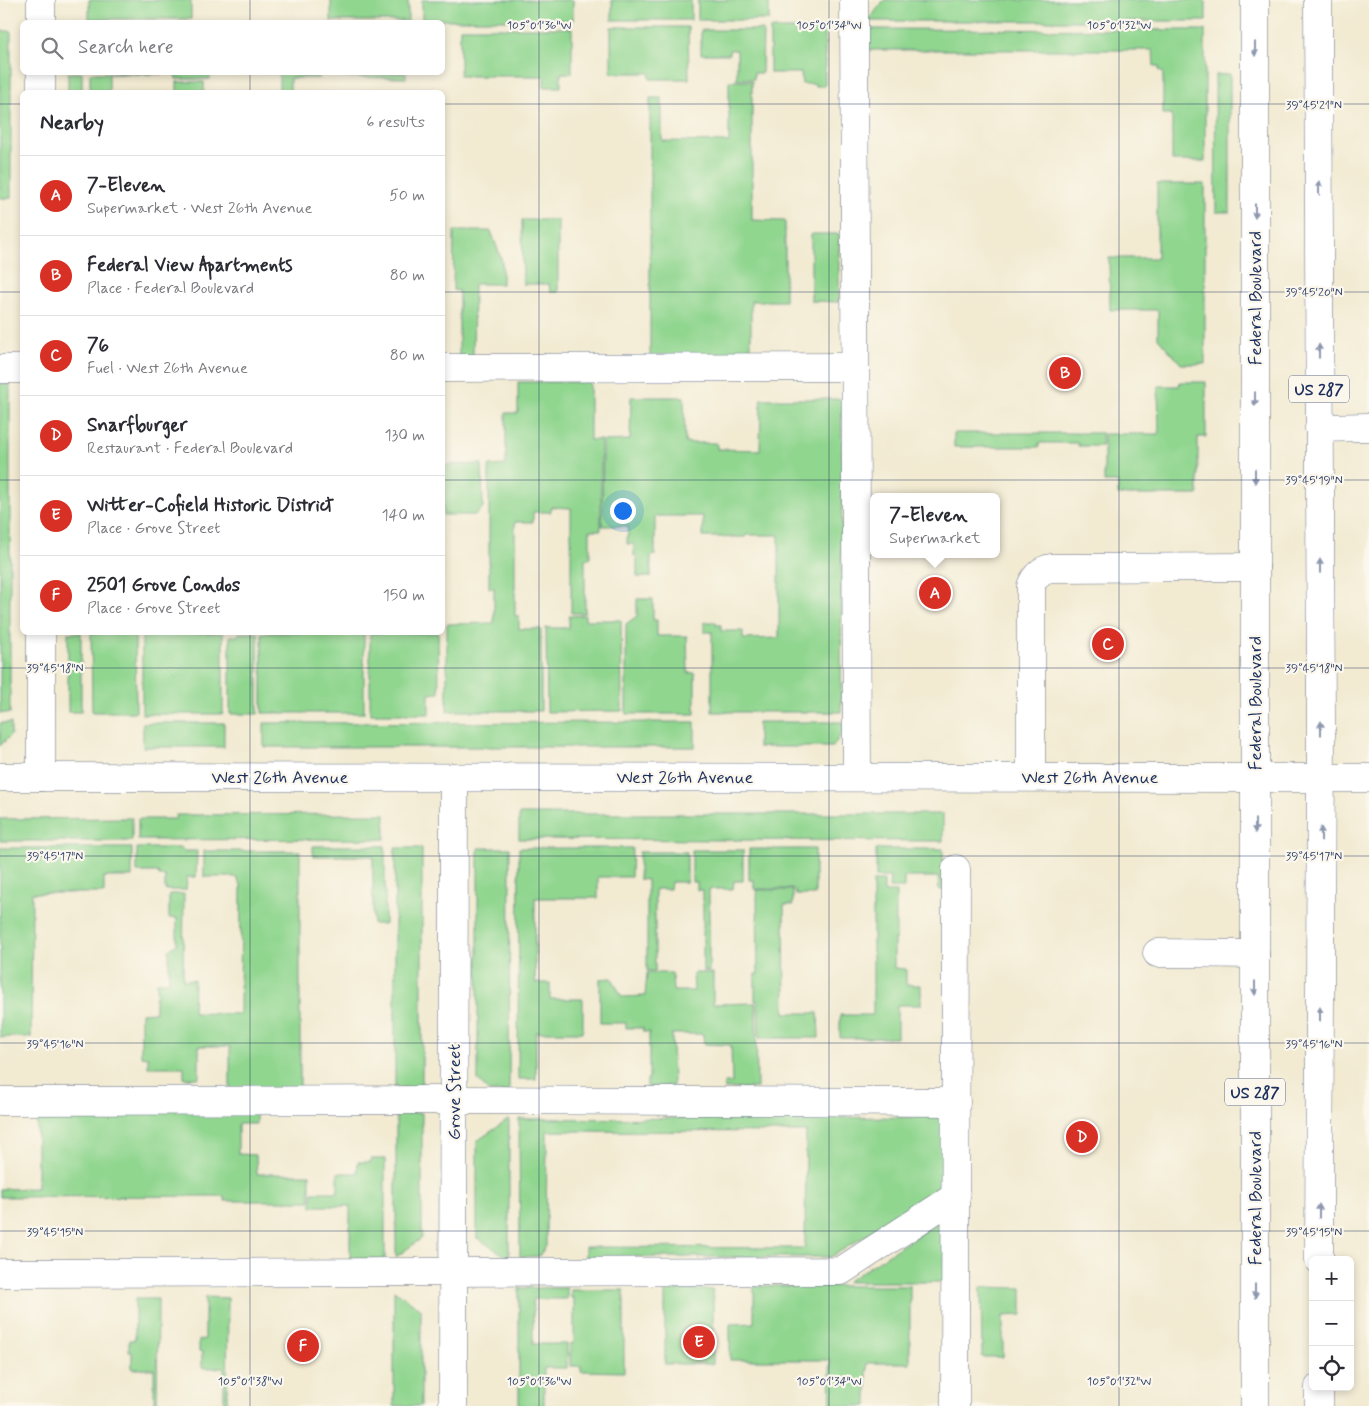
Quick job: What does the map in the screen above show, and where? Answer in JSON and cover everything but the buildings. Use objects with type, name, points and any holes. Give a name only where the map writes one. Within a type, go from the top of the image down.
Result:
[{"type":"main road","points":[[41,0],[41,20]]},
{"type":"main road","points":[[854,0],[857,777]]},
{"type":"main road","name":"Federal Boulevard","points":[[1255,0],[1255,1406]]},
{"type":"main road","name":"US 287","points":[[1318,0],[1320,1256]]},
{"type":"main road","points":[[41,75],[41,90]]},
{"type":"main road","points":[[445,368],[855,368]]},
{"type":"main road","points":[[0,369],[20,369]]},
{"type":"main road","points":[[1320,428],[1369,427]]},
{"type":"main road","points":[[1031,777],[1031,586],[1038,573],[1044,569],[1051,568],[1255,567]]},
{"type":"main road","points":[[41,635],[41,777]]},
{"type":"main road","name":"West 26th Avenue","points":[[0,777],[1369,778]]},
{"type":"main road","name":"Grove Street","points":[[453,1406],[454,777]]},
{"type":"main road","points":[[955,1406],[956,868]]},
{"type":"main road","points":[[1157,953],[1255,954]]},
{"type":"main road","points":[[0,1101],[956,1102]]},
{"type":"main road","points":[[0,1273],[842,1271],[956,1196]]},
{"type":"main road","points":[[1319,1391],[1319,1406]]},
{"type":"green space","points":[[89,0],[191,0],[191,19],[89,19]]},
{"type":"green space","points":[[331,0],[408,0],[408,20],[331,20]]},
{"type":"green space","points":[[422,0],[573,0],[573,20],[422,20]]},
{"type":"green space","points":[[612,0],[691,0],[691,20],[612,20]]},
{"type":"green space","points":[[698,0],[769,0],[769,20],[698,20]]},
{"type":"green space","points":[[884,0],[1203,0],[1206,2],[1206,21],[868,21]]},
{"type":"green space","points":[[611,27],[688,27],[689,79],[650,79],[650,73],[611,73]]},
{"type":"green space","points":[[460,28],[572,28],[572,73],[561,73],[561,87],[544,87],[544,76],[460,76]]},
{"type":"green space","points":[[770,29],[825,29],[825,86],[802,84],[801,73],[770,73]]},
{"type":"green space","points":[[868,29],[1205,30],[1205,161],[1172,161],[1172,114],[1163,114],[1163,72],[1159,71],[1159,66],[1154,66],[1153,50],[868,50]]},
{"type":"green space","points":[[701,30],[763,30],[762,73],[754,73],[754,79],[737,79],[737,50],[729,50],[729,54],[701,54]]},
{"type":"green space","points":[[0,31],[11,31],[11,198],[0,198]]},
{"type":"green space","points":[[1230,74],[1230,212],[1216,212],[1215,75]]},
{"type":"green space","points":[[68,75],[82,75],[82,90],[68,90]]},
{"type":"green space","points":[[90,75],[109,75],[109,90],[90,90]]},
{"type":"green space","points":[[175,75],[210,75],[210,79],[176,79]]},
{"type":"green space","points":[[279,75],[319,75],[319,78],[290,78],[290,90],[279,90]]},
{"type":"green space","points":[[340,75],[406,75],[406,78],[340,77]]},
{"type":"green space","points":[[729,81],[752,81],[752,220],[785,221],[785,301],[751,301],[751,357],[650,357],[650,98],[662,98],[662,141],[729,142]]},
{"type":"green space","points":[[177,82],[204,82],[204,90],[177,90]]},
{"type":"green space","points":[[1157,184],[1205,184],[1205,364],[1181,364],[1158,338],[1158,310],[1110,310],[1109,258],[1157,258]]},
{"type":"green space","points":[[522,220],[558,220],[558,292],[550,292],[549,284],[523,284]]},
{"type":"green space","points":[[454,231],[491,231],[502,261],[502,284],[474,284],[473,357],[459,357],[459,291],[453,290]]},
{"type":"green space","points":[[811,234],[839,234],[839,302],[811,301]]},
{"type":"green space","points":[[518,382],[590,382],[590,440],[601,440],[601,530],[590,530],[590,559],[585,559],[585,613],[571,613],[571,508],[551,507],[551,512],[533,512],[533,522],[515,522],[515,616],[519,616],[519,629],[541,629],[541,711],[447,711],[447,624],[494,623],[494,588],[489,588],[489,466],[506,465],[506,413],[518,413]]},
{"type":"green space","points":[[1180,382],[1206,382],[1206,437],[1198,437],[1198,495],[1118,495],[1118,482],[1104,482],[1104,434],[1159,434],[1158,386],[1179,386]]},
{"type":"green space","points":[[0,384],[10,384],[10,713],[0,713]]},
{"type":"green space","points":[[631,397],[684,397],[685,443],[717,443],[717,449],[760,450],[761,399],[842,399],[841,712],[712,712],[712,632],[704,632],[704,622],[716,622],[716,625],[721,625],[721,631],[743,631],[743,639],[779,638],[779,535],[703,537],[703,516],[655,516],[655,555],[651,556],[651,577],[637,577],[637,556],[634,556],[634,544],[627,544],[628,526],[602,526],[603,441],[630,440]]},
{"type":"green space","points":[[954,433],[1102,433],[1102,446],[1078,446],[1078,443],[1039,443],[1039,447],[954,447]]},
{"type":"green space","points":[[482,464],[483,507],[476,515],[445,515],[445,465]]},
{"type":"green space","points":[[637,599],[653,599],[653,620],[657,620],[657,636],[687,636],[688,673],[695,673],[695,714],[626,714],[626,624],[637,616]]},
{"type":"green space","points":[[585,615],[585,620],[621,620],[622,711],[547,712],[546,628],[569,628],[569,616]]},
{"type":"green space","points":[[68,635],[81,635],[81,712],[68,712]]},
{"type":"green space","points":[[91,635],[135,635],[136,712],[92,712]]},
{"type":"green space","points":[[142,635],[223,635],[223,714],[142,714]]},
{"type":"green space","points":[[258,635],[258,714],[230,714],[230,636]]},
{"type":"green space","points":[[262,635],[364,635],[364,713],[262,713]]},
{"type":"green space","points":[[370,635],[438,635],[439,693],[429,694],[429,714],[370,714]]},
{"type":"green space","points":[[695,722],[695,747],[264,747],[264,723]]},
{"type":"green space","points":[[758,722],[843,722],[843,731],[833,747],[758,747]]},
{"type":"green space","points":[[0,723],[11,723],[11,735],[0,746]]},
{"type":"green space","points":[[143,723],[224,723],[224,747],[143,747]]},
{"type":"green space","points":[[385,814],[385,839],[138,840],[138,819],[176,819],[176,815]]},
{"type":"green space","points":[[519,814],[943,814],[943,841],[519,839]]},
{"type":"green space","points":[[132,818],[132,841],[0,841],[0,819]]},
{"type":"green space","points":[[313,846],[385,846],[385,924],[373,924],[373,856],[313,856]]},
{"type":"green space","points":[[0,848],[132,848],[132,877],[104,877],[104,893],[32,893],[31,1037],[0,1037]]},
{"type":"green space","points":[[137,848],[182,848],[183,851],[197,851],[196,877],[187,877],[186,890],[165,890],[165,876],[159,876],[158,872],[137,872]]},
{"type":"green space","points":[[395,848],[422,848],[422,1083],[418,1088],[395,1088]]},
{"type":"green space","points":[[478,848],[510,848],[509,1092],[489,1092],[478,1080]]},
{"type":"green space","points":[[519,848],[632,848],[631,877],[598,877],[598,898],[535,898],[535,983],[550,983],[550,999],[583,999],[583,1032],[536,1032],[536,1079],[518,1079]]},
{"type":"green space","points":[[749,849],[815,849],[815,895],[796,895],[795,889],[754,889],[754,880],[749,880]]},
{"type":"green space","points":[[876,849],[943,849],[943,890],[939,890],[938,877],[904,877],[904,888],[889,888],[890,877],[876,877]]},
{"type":"green space","points":[[692,850],[743,850],[743,881],[734,881],[733,889],[709,889],[709,971],[703,971],[703,890],[697,890],[697,882],[692,882]]},
{"type":"green space","points":[[204,851],[300,851],[300,1090],[230,1090],[230,1046],[199,1046],[199,1078],[184,1078],[184,1067],[148,1067],[148,1057],[141,1056],[141,1013],[155,1012],[157,982],[169,982],[169,950],[177,944],[177,918],[169,918],[169,894],[184,894],[183,980],[194,980],[193,1013],[240,1014],[241,885],[236,877],[204,877]]},
{"type":"green space","points":[[639,852],[687,852],[687,882],[671,882],[670,889],[655,889],[655,971],[647,971],[647,880],[639,879]]},
{"type":"green space","points":[[873,881],[884,881],[884,892],[896,892],[894,968],[906,969],[906,985],[921,985],[921,1005],[897,1005],[897,1038],[840,1038],[840,1015],[873,1015]]},
{"type":"green space","points":[[757,890],[793,890],[793,905],[784,905],[785,1013],[818,1013],[819,1038],[759,1038],[758,1001],[755,1001],[755,974],[758,974]]},
{"type":"green space","points":[[647,973],[672,973],[673,991],[694,991],[693,973],[713,973],[713,1004],[756,1003],[757,1088],[724,1089],[724,1083],[732,1083],[731,1045],[704,1044],[703,1034],[672,1034],[673,1086],[647,1087],[647,1079],[649,1079],[649,1032],[643,1032],[643,1028],[626,1028],[626,1023],[600,1023],[600,979],[612,978],[622,997],[645,996]]},
{"type":"green space","points":[[256,1107],[256,1124],[238,1124],[238,1154],[256,1155],[257,1174],[310,1174],[310,1201],[225,1201],[224,1196],[0,1197],[0,1189],[37,1188],[37,1109]]},
{"type":"green space","points":[[396,1113],[422,1113],[422,1238],[396,1257]]},
{"type":"green space","points":[[945,1117],[946,1186],[831,1257],[585,1257],[585,1247],[805,1248],[806,1132],[547,1131],[546,1246],[539,1256],[520,1257],[519,1119]]},
{"type":"green space","points":[[509,1119],[509,1258],[477,1238],[477,1141]]},
{"type":"green space","points":[[371,1159],[385,1159],[385,1259],[350,1259],[350,1206],[312,1206],[312,1192],[338,1192],[338,1173],[357,1173],[358,1162],[371,1162]]},
{"type":"green space","points":[[946,1217],[946,1282],[846,1282]]},
{"type":"green space","points":[[754,1286],[910,1286],[910,1363],[867,1363],[867,1406],[831,1406],[830,1360],[730,1360],[730,1324],[754,1323]]},
{"type":"green space","points":[[981,1287],[1022,1288],[1022,1315],[1003,1316],[1003,1357],[982,1357]]},
{"type":"green space","points":[[519,1288],[567,1288],[567,1299],[533,1299],[533,1344],[567,1344],[567,1368],[544,1368],[544,1406],[519,1406]]},
{"type":"green space","points":[[394,1290],[421,1309],[421,1406],[394,1406]]},
{"type":"green space","points":[[571,1290],[624,1290],[624,1372],[581,1371],[581,1366],[570,1366],[570,1344],[574,1343],[574,1298],[571,1298]]},
{"type":"green space","points":[[665,1290],[713,1290],[713,1364],[665,1364]]},
{"type":"green space","points":[[205,1297],[228,1298],[227,1406],[224,1406],[224,1368],[202,1368],[202,1352],[199,1351],[199,1340],[205,1339]]},
{"type":"green space","points":[[135,1299],[158,1299],[157,1406],[154,1406],[154,1369],[132,1369],[132,1352],[129,1352],[129,1340],[135,1340]]},
{"type":"place","name":"Federal View Apartments","points":[[1065,373]]},
{"type":"place","name":"7-Eleven","points":[[935,593]]},
{"type":"place","name":"76","points":[[1108,644]]},
{"type":"place","name":"Snarfburger","points":[[1082,1137]]},
{"type":"place","name":"Witter-Cofield Historic District","points":[[699,1342]]},
{"type":"place","name":"2501 Grove Condos","points":[[303,1346]]}]
